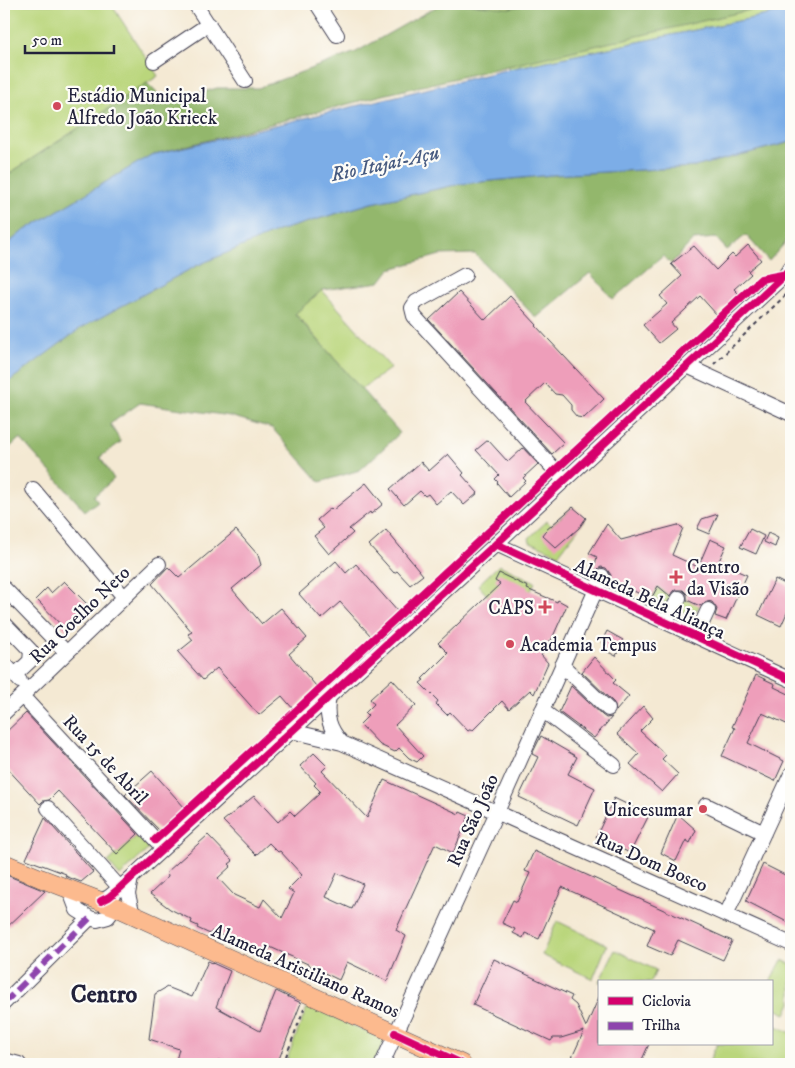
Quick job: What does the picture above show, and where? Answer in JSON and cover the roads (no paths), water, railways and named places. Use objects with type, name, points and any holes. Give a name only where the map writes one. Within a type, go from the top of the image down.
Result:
[{"type":"main road","name":"Alameda Aristiliano Ramos","points":[[4,862],[109,904],[462,1064]]},
{"type":"street","points":[[195,4],[245,82]]},
{"type":"street","points":[[317,4],[337,35]]},
{"type":"street","points":[[154,61],[209,24]]},
{"type":"street","points":[[69,889],[77,910],[97,920],[108,917],[109,897],[496,544],[789,271]]},
{"type":"street","points":[[465,274],[416,302],[412,308],[414,316],[564,480]]},
{"type":"street","points":[[687,366],[791,414]]},
{"type":"street","points":[[33,489],[124,597]]},
{"type":"street","name":"Alameda Bela Aliança","points":[[496,544],[665,622],[790,685]]},
{"type":"street","name":"Rua Coelho Neto","points":[[4,713],[159,564]]},
{"type":"street","name":"Rua São João","points":[[382,1064],[602,576]]},
{"type":"street","points":[[4,588],[66,652]]},
{"type":"street","points":[[665,622],[679,598]]},
{"type":"street","points":[[692,635],[704,608]]},
{"type":"street","points":[[4,623],[30,651],[30,661],[15,675]]},
{"type":"street","name":"Rua 15 de Abril","points":[[4,663],[15,675],[24,693],[163,848]]},
{"type":"street","points":[[562,665],[608,708]]},
{"type":"street","points":[[329,697],[327,718],[330,728],[342,744]]},
{"type":"street","points":[[542,710],[614,765]]},
{"type":"street","name":"Rua Dom Bosco","points":[[291,731],[342,744],[791,944]]},
{"type":"street","points":[[726,915],[791,774]]},
{"type":"street","points":[[706,804],[764,833]]},
{"type":"street","points":[[48,808],[120,888]]},
{"type":"street","points":[[131,878],[128,894],[133,915]]},
{"type":"street","points":[[4,1003],[90,918]]},
{"type":"street","points":[[4,1060],[19,1064]]},
{"type":"water","name":"Rio Itajaí-Açu","points":[[791,10],[791,142],[694,167],[552,175],[460,184],[368,204],[278,231],[196,266],[81,328],[4,385],[4,247],[22,232],[151,155],[509,69]]},
{"type":"place","name":"Estádio Municipal Alfredo João Krieck","points":[[57,106]]},
{"type":"place","name":"Centro da Visão","points":[[676,577]]},
{"type":"place","name":"CAPS","points":[[545,607]]},
{"type":"place","name":"Academia Tempus","points":[[510,644]]},
{"type":"place","name":"Unicesumar","points":[[703,809]]},
{"type":"district","name":"Centro","points":[[104,994]]}]
